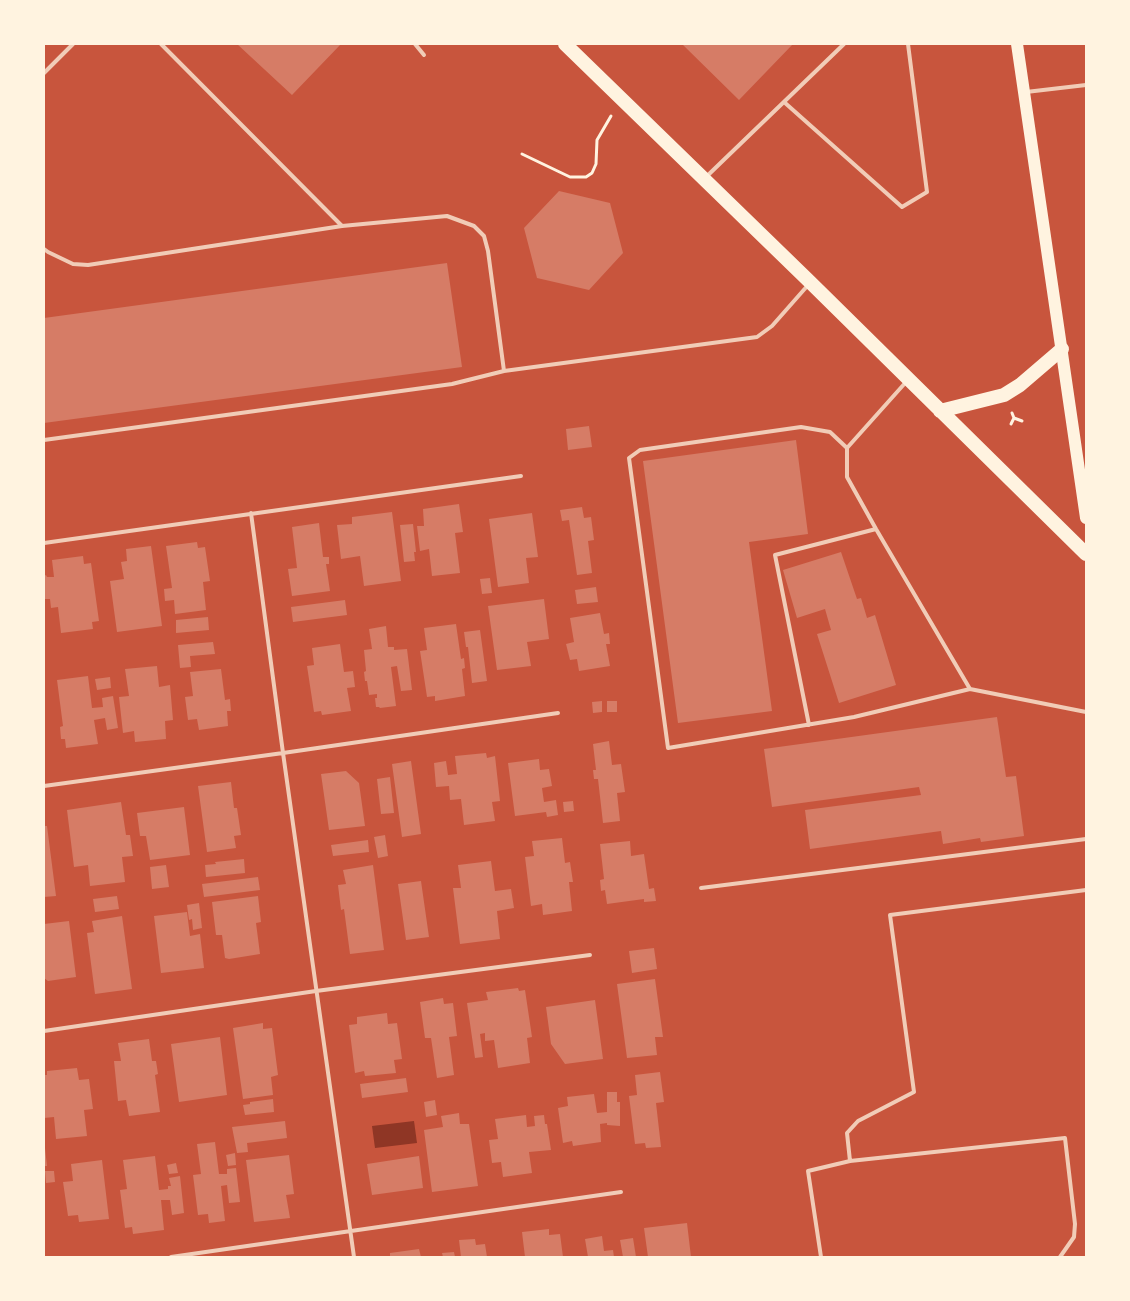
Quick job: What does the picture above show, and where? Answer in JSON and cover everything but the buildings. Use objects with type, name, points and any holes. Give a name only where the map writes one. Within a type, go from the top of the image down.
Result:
[{"type":"highway","points":[[565,44],[1086,554]]},
{"type":"highway","points":[[940,411],[1004,396],[1020,385],[1062,349]]},
{"type":"main road","points":[[1017,44],[1086,518]]},
{"type":"lane","points":[[44,74],[72,44]]},
{"type":"lane","points":[[161,44],[342,226]]},
{"type":"lane","points":[[414,44],[424,55]]},
{"type":"lane","points":[[704,179],[844,44]]},
{"type":"lane","points":[[784,102],[902,207],[927,192],[908,44]]},
{"type":"lane","points":[[1024,93],[1086,85]]},
{"type":"lane","points":[[44,249],[54,256],[73,264],[88,265],[342,226],[447,216],[474,226],[484,236],[488,251],[504,371]]},
{"type":"lane","points":[[44,440],[452,384],[504,371],[757,337],[772,326],[810,282]]},
{"type":"lane","points":[[909,380],[847,448],[847,477],[970,689]]},
{"type":"lane","points":[[847,448],[830,432],[801,427],[640,450],[629,458],[668,748],[854,717],[970,689],[1086,712]]},
{"type":"lane","points":[[44,542],[520,476]]},
{"type":"lane","points":[[251,513],[354,1257]]},
{"type":"lane","points":[[809,725],[775,555],[876,529]]},
{"type":"lane","points":[[44,786],[558,713]]},
{"type":"lane","points":[[702,888],[1086,839]]},
{"type":"lane","points":[[850,1161],[847,1133],[858,1121],[914,1092],[890,915],[1086,890]]},
{"type":"lane","points":[[44,1031],[316,991],[590,955]]},
{"type":"lane","points":[[821,1257],[808,1170],[850,1161],[1065,1138],[1075,1224],[1074,1237],[1060,1257]]},
{"type":"lane","points":[[171,1257],[621,1192]]},
{"type":"path","points":[[522,154],[570,177],[586,177],[592,172],[596,164],[597,140],[621,98]]},
{"type":"path","points":[[1011,424],[1014,418],[1022,421]]},
{"type":"shaded area","points":[[414,1121],[417,1143],[375,1148],[372,1126]]}]
